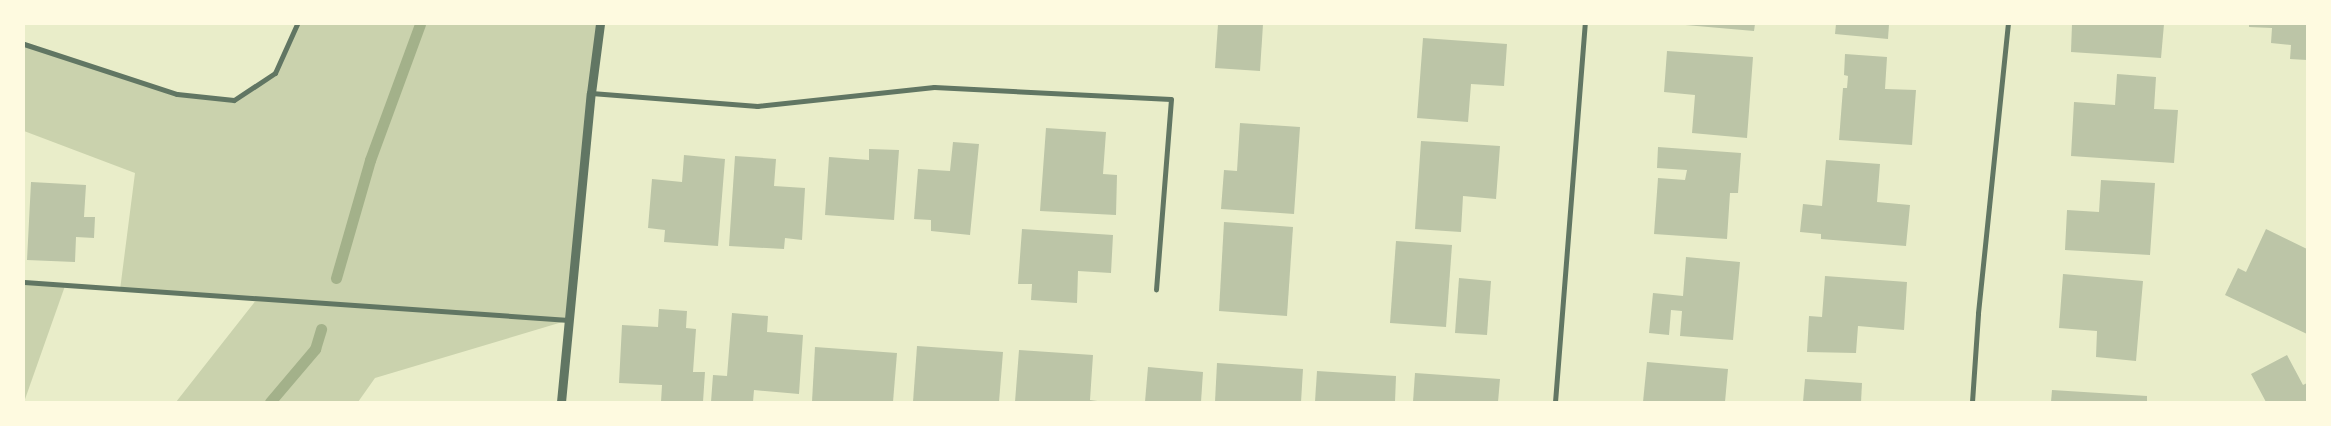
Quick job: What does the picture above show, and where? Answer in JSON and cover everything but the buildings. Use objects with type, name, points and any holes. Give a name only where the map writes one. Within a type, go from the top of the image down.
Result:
[{"type":"street","points":[[24,44],[177,94],[234,100],[275,74],[297,24]]},
{"type":"street","points":[[561,402],[591,93],[600,24]]},
{"type":"street","points":[[1555,402],[1585,24]]},
{"type":"street","points":[[1972,402],[1978,313],[2008,24]]},
{"type":"street","points":[[591,93],[757,106],[934,87],[1171,99],[1156,289]]},
{"type":"street","points":[[24,282],[569,320]]},
{"type":"green space","points":[[297,24],[600,24],[569,320],[375,378],[358,402],[176,402],[257,299],[120,290],[135,173],[24,131],[24,44],[177,94],[234,100],[275,73]]},
{"type":"green space","points":[[24,282],[65,286],[24,402]]},
{"type":"waterway","points":[[336,278],[370,160],[420,24]]},
{"type":"waterway","points":[[270,402],[315,349],[321,329]]}]
